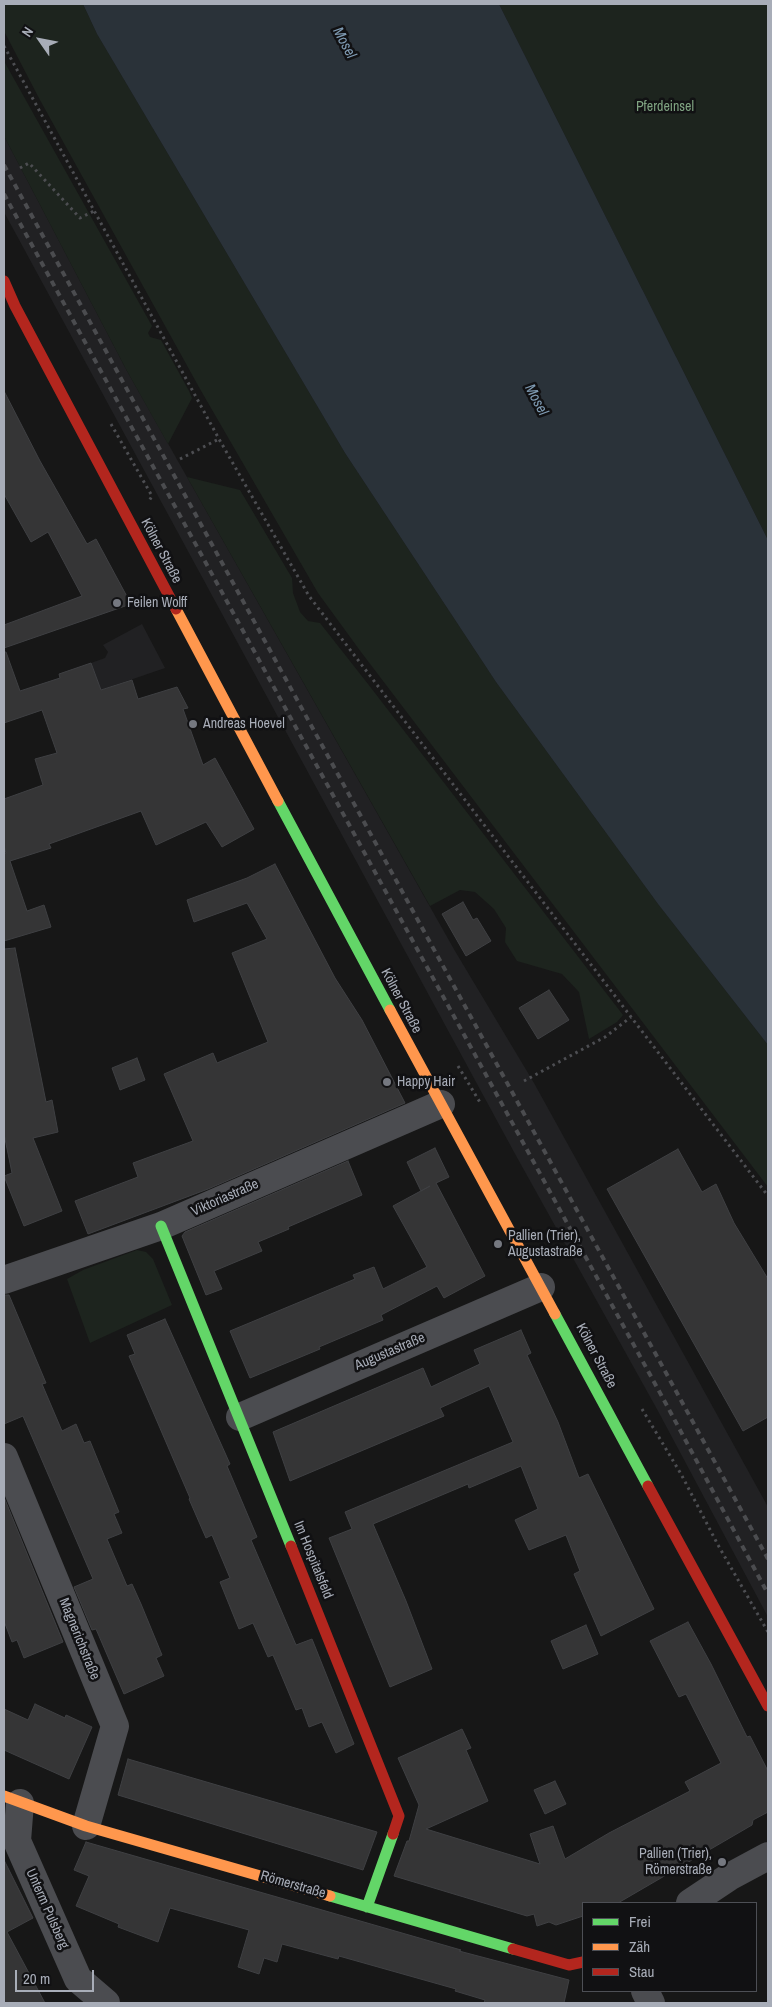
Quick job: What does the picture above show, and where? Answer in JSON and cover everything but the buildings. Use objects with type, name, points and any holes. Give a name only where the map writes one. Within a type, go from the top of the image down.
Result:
[{"type":"main road","points":[[4,281],[15,306]]},
{"type":"main road","points":[[4,294],[15,306]]},
{"type":"main road","name":"Kölner Straße","points":[[15,306],[153,568],[441,1104],[768,1706]]},
{"type":"main road","name":"Im Hospitalsfeld","points":[[160,1226],[240,1416],[399,1816],[367,1907]]},
{"type":"main road","name":"Römerstraße","points":[[12,1800],[86,1826],[569,1965],[582,1962]]},
{"type":"street","name":"Viktoriastraße","points":[[4,1280],[160,1226],[441,1104]]},
{"type":"street","name":"Augustastraße","points":[[240,1416],[541,1287]]},
{"type":"street","name":"Magnerichstraße","points":[[4,1457],[114,1726],[86,1826]]},
{"type":"street","name":"Unterm Pulsberg","points":[[12,1800],[17,1841],[78,1979],[106,2003]]},
{"type":"street","points":[[692,1902],[729,1877],[768,1856]]},
{"type":"path","points":[[4,46],[219,439],[309,596],[768,1196]]},
{"type":"path","points":[[20,168],[29,163],[80,218],[94,212]]},
{"type":"path","points":[[180,459],[219,439]]},
{"type":"path","points":[[142,478],[152,496]]},
{"type":"path","points":[[524,1081],[605,1037],[631,1018]]},
{"type":"path","points":[[458,1066],[481,1104]]},
{"type":"path","points":[[642,1409],[681,1474],[718,1545],[768,1632]]},
{"type":"shaded area","points":[[4,136],[127,371],[455,951],[534,1083],[768,1507],[768,1617],[658,1411],[514,1152],[4,212]]},
{"type":"shaded area","points":[[142,624],[165,668],[101,690],[91,663],[105,658],[108,652],[103,645]]},
{"type":"green space","points":[[4,4],[83,4],[97,34],[345,453],[496,682],[658,904],[768,1045],[768,1187],[318,593],[200,389],[40,100],[4,31]]},
{"type":"green space","name":"Pferdeinsel","points":[[499,4],[768,4],[768,540]]},
{"type":"green space","points":[[4,61],[152,326],[148,333],[150,337],[161,340],[192,398],[168,444],[127,371],[4,136]]},
{"type":"green space","points":[[187,477],[240,490],[292,578],[293,593],[300,612],[308,621],[320,623],[368,684],[623,1015],[617,1022],[589,1039],[579,992],[562,974],[517,961],[505,942],[506,928],[494,909],[475,892],[460,890],[430,906]]},
{"type":"green space","points":[[137,1250],[146,1252],[153,1259],[172,1305],[90,1343],[67,1279],[83,1270]]},
{"type":"water","name":"Mosel","points":[[83,4],[499,4],[768,540],[768,1045],[658,904],[496,682],[345,453],[97,34]]},
{"type":"railway","points":[[4,165],[768,1559]]},
{"type":"railway","points":[[4,194],[665,1402],[768,1594]]},
{"type":"traffic: fast","points":[[278,801],[390,1010]]},
{"type":"traffic: fast","points":[[161,1226],[291,1546]]},
{"type":"traffic: fast","points":[[555,1314],[648,1486]]},
{"type":"traffic: fast","points":[[367,1907],[393,1834]]},
{"type":"traffic: fast","points":[[330,1896],[513,1949]]},
{"type":"traffic: slow","points":[[176,609],[278,801]]},
{"type":"traffic: slow","points":[[390,1010],[555,1314]]},
{"type":"traffic: slow","points":[[4,1796],[86,1826],[330,1896]]},
{"type":"traffic: jam","points":[[4,281],[15,306],[176,609]]},
{"type":"traffic: jam","points":[[648,1486],[768,1706]]},
{"type":"traffic: jam","points":[[291,1546],[399,1816],[393,1834]]},
{"type":"traffic: jam","points":[[513,1949],[569,1965],[582,1962]]},
{"type":"place","name":"Feilen Wolff","points":[[117,603]]},
{"type":"place","name":"Andreas Hoevel","points":[[193,724]]},
{"type":"place","name":"Happy Hair","points":[[387,1082]]},
{"type":"place","name":"Pallien (Trier), Augustastraße","points":[[498,1244]]},
{"type":"place","name":"Pallien (Trier), Römerstraße","points":[[722,1862]]}]
